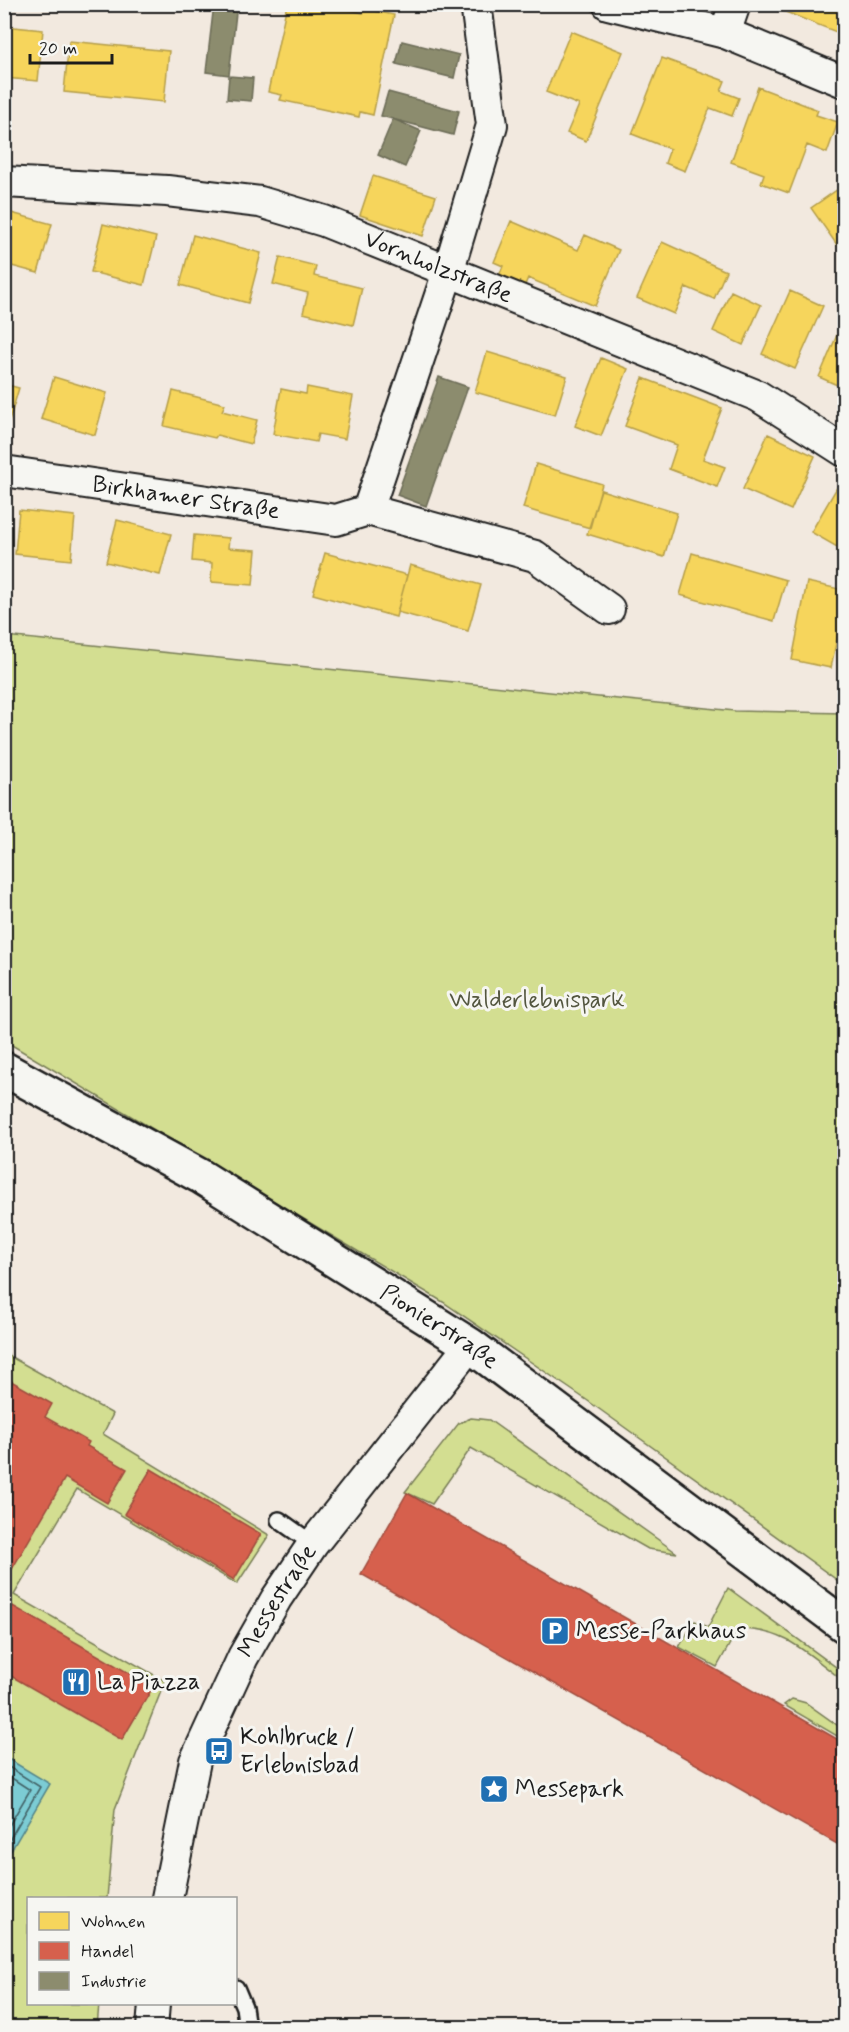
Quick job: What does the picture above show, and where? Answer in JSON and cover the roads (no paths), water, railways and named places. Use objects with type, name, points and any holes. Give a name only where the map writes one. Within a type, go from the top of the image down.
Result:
[{"type":"main road","name":"Pionierstraße","points":[[4,1069],[200,1176],[470,1345],[844,1624]]},
{"type":"street","points":[[476,4],[492,125],[448,272],[368,510],[535,556],[609,609]]},
{"type":"street","points":[[608,4],[724,33],[844,82]]},
{"type":"street","points":[[724,33],[735,4]]},
{"type":"street","name":"Vornholzstraße","points":[[4,182],[167,191],[260,202],[324,221],[667,357],[758,396],[844,452]]},
{"type":"street","name":"Birkhamer Straße","points":[[4,471],[336,520],[368,510]]},
{"type":"street","name":"Messestraße","points":[[167,1897],[195,1761],[243,1657],[276,1599],[313,1544],[470,1345]]},
{"type":"street","points":[[152,2028],[154,2005]]},
{"type":"lane","points":[[279,1520],[313,1544]]},
{"type":"lane","points":[[237,1990],[244,2007],[247,2028]]},
{"type":"water","points":[[5,1757],[50,1784],[5,1861]]},
{"type":"place","name":"Messe-Parkhaus","points":[[555,1631]]},
{"type":"place","name":"La Piazza","points":[[76,1682]]},
{"type":"place","name":"Kohlbruck / Erlebnisbad","points":[[219,1751]]},
{"type":"place","name":"Messepark","points":[[494,1789]]},
{"type":"park label","name":"Walderlebnispark","points":[[537,1000]]}]
